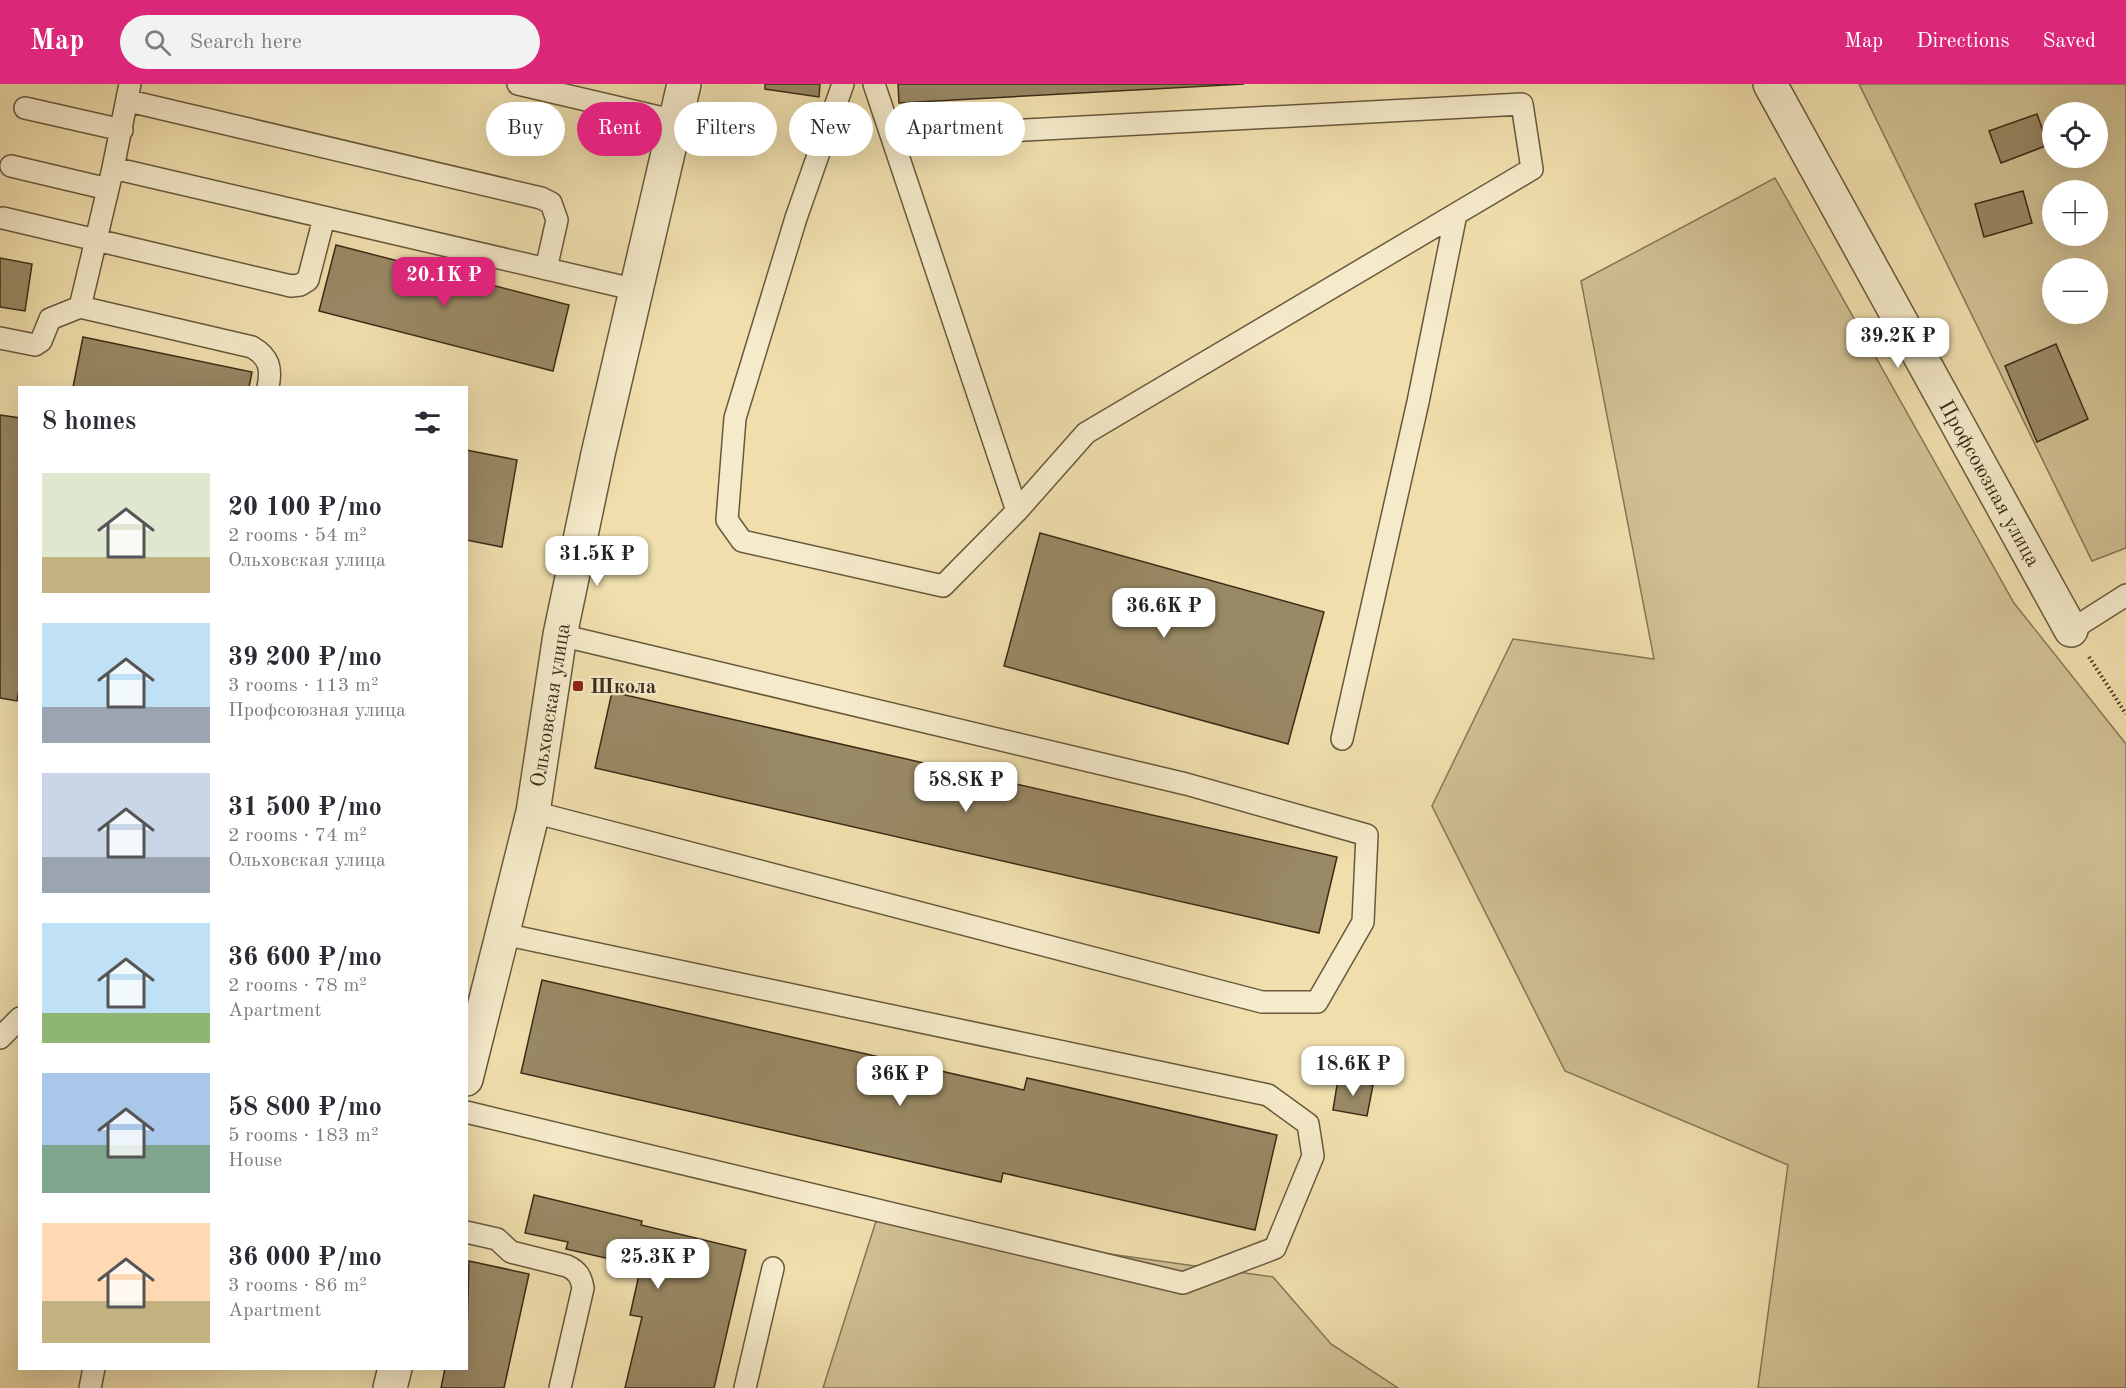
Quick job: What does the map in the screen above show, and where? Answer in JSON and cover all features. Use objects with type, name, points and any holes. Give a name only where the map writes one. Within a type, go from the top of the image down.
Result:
[{"type":"street","name":"Ольховская улица","points":[[680,102],[684,84]]},
{"type":"street","name":"Профсоюзная улица","points":[[1770,84],[2071,630]]},
{"type":"street","name":"Ольховская улица","points":[[468,1071],[533,812],[561,635],[674,130]]},
{"type":"street","points":[[390,1388],[394,1370]]},
{"type":"lane","points":[[518,84],[674,121]]},
{"type":"lane","points":[[843,84],[796,218],[735,418],[727,520],[742,540],[943,586],[1017,511],[1086,433],[1532,169],[1522,104],[1025,130]]},
{"type":"lane","points":[[874,84],[885,116]]},
{"type":"lane","points":[[80,307],[129,93],[542,198],[551,203],[557,220],[546,269]]},
{"type":"lane","points":[[25,108],[122,130]]},
{"type":"lane","points":[[898,156],[1017,511]]},
{"type":"lane","points":[[11,166],[108,189]]},
{"type":"lane","points":[[113,168],[637,290]]},
{"type":"lane","points":[[1342,739],[1418,402],[1455,214]]},
{"type":"lane","points":[[3,218],[291,286],[300,285],[309,280],[324,218]]},
{"type":"lane","points":[[0,338],[35,345],[41,341],[50,319],[80,307],[252,347],[263,354],[270,365],[268,386]]},
{"type":"lane","points":[[2071,630],[2126,596]]},
{"type":"lane","points":[[533,812],[1262,1002],[1317,1002],[1363,922],[1367,835],[1186,784],[561,635]]},
{"type":"lane","points":[[468,1112],[1183,1283],[1275,1248],[1313,1156],[1308,1124],[1268,1095],[503,934]]},
{"type":"lane","points":[[0,1038],[18,1020]]},
{"type":"lane","points":[[468,1232],[497,1239],[511,1252],[567,1266],[576,1270],[582,1279],[583,1288],[560,1388]]},
{"type":"lane","points":[[745,1388],[773,1268]]},
{"type":"lane","points":[[90,1388],[94,1370]]},
{"type":"path","points":[[2071,630],[2126,714]]},
{"type":"shaded area","points":[[1859,84],[2126,84],[2126,548],[2092,561]]},
{"type":"shaded area","points":[[1775,178],[2014,603],[2126,744],[2126,1388],[1758,1388],[1788,1165],[1565,1071],[1432,806],[1513,639],[1654,659],[1581,281]]},
{"type":"shaded area","points":[[876,1221],[1273,1277],[1331,1344],[1398,1388],[823,1388]]},
{"type":"building","points":[[765,84],[820,84],[819,97],[765,89]]},
{"type":"building","points":[[898,84],[1244,84],[917,102],[899,102]]},
{"type":"building","points":[[2037,114],[2042,128],[2042,147],[2001,163],[1989,131]]},
{"type":"building","points":[[2023,191],[2032,223],[1984,237],[1975,204]]},
{"type":"building","points":[[336,245],[569,305],[553,371],[319,311]]},
{"type":"building","points":[[0,258],[32,264],[25,311],[0,307]]},
{"type":"building","points":[[83,337],[252,372],[249,386],[73,386]]},
{"type":"building","points":[[2056,344],[2088,419],[2037,442],[2005,366]]},
{"type":"building","points":[[0,415],[18,418],[18,695],[17,701],[0,698]]},
{"type":"building","points":[[468,450],[517,460],[502,547],[468,540]]},
{"type":"building","points":[[1040,533],[1324,612],[1288,744],[1004,666]]},
{"type":"building","points":[[612,692],[1337,857],[1319,933],[595,768]]},
{"type":"building","points":[[542,980],[1024,1090],[1027,1078],[1277,1135],[1255,1230],[1003,1173],[1001,1182],[521,1073]]},
{"type":"building","points":[[1338,1079],[1373,1085],[1367,1116],[1333,1110]]},
{"type":"building","points":[[534,1195],[642,1221],[641,1225],[746,1250],[714,1388],[625,1388],[642,1317],[630,1315],[641,1266],[566,1249],[568,1242],[525,1233]]},
{"type":"building","points":[[469,1261],[529,1274],[504,1388],[441,1388],[445,1370],[468,1370]]},
{"type":"place","name":"Школа","points":[[578,686]]}]
